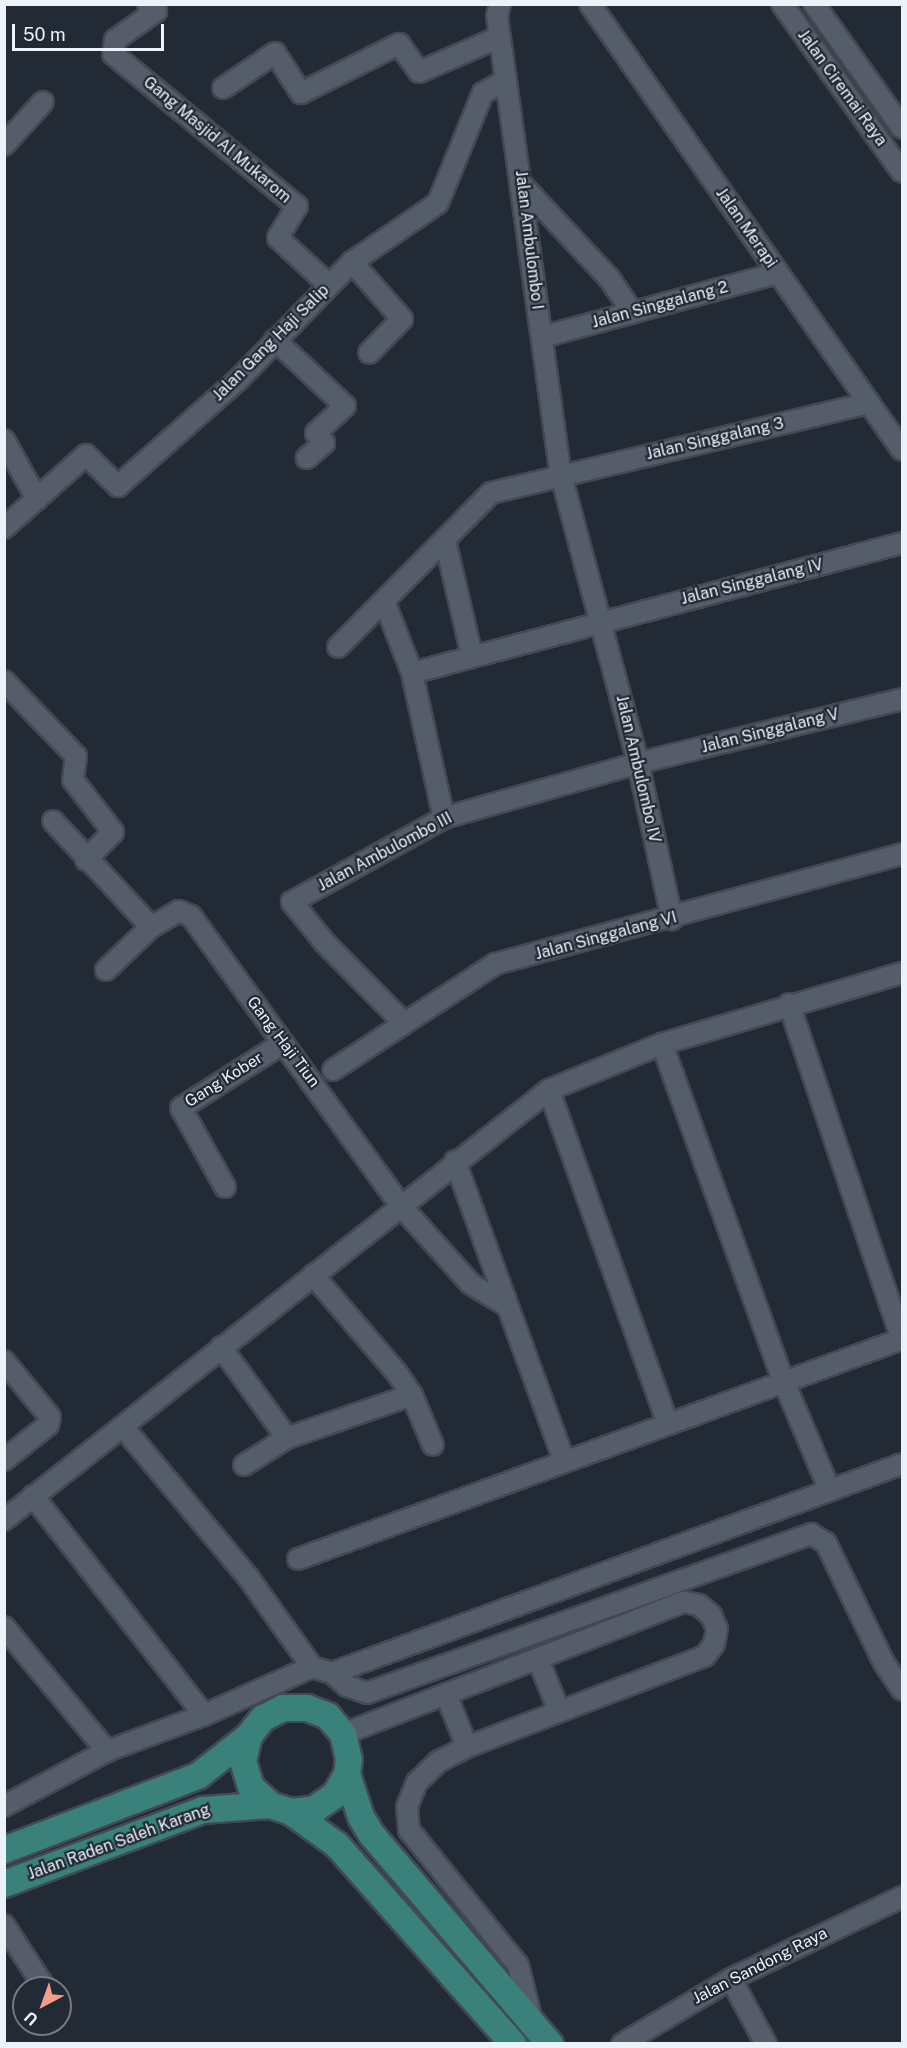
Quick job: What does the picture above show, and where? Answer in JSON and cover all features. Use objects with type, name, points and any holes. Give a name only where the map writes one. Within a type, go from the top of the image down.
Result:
[{"type":"main road","points":[[281,1808],[315,1809],[329,1800],[347,1773],[349,1760],[343,1734],[328,1716],[307,1707],[283,1708],[263,1718],[249,1736],[243,1761],[251,1787],[281,1808],[337,1845],[513,2043]]},
{"type":"main road","name":"Jalan Raden Saleh Karang","points":[[4,1850],[198,1776],[249,1736]]},
{"type":"main road","points":[[347,1773],[361,1817],[372,1835],[550,2043]]},
{"type":"main road","name":"Jalan Raden Saleh Karang","points":[[4,1884],[203,1810],[281,1808]]},
{"type":"street","name":"Gang Masjid Al Mukarom","points":[[148,4],[156,11],[115,40],[113,54],[297,206],[278,238],[328,284]]},
{"type":"street","name":"Jalan Ambulombo I","points":[[500,4],[500,37],[524,187],[561,475],[601,620]]},
{"type":"street","name":"Jalan Merapi","points":[[590,4],[903,450]]},
{"type":"street","name":"Jalan Ciremai Raya","points":[[782,4],[903,172]]},
{"type":"street","name":"Jalan Ciremai Raya","points":[[814,4],[903,128]]},
{"type":"street","points":[[223,88],[275,53],[301,93],[399,44],[419,72],[500,37]]},
{"type":"street","name":"Jalan Gang Haji Salip","points":[[4,528],[86,455],[118,486],[238,380],[328,284],[352,262],[438,203],[483,93],[506,80]]},
{"type":"street","points":[[4,146],[43,102]]},
{"type":"street","points":[[524,187],[609,278],[633,313]]},
{"type":"street","points":[[352,262],[402,319],[369,353]]},
{"type":"street","name":"Jalan Singgalang 2","points":[[542,337],[777,273]]},
{"type":"street","points":[[276,340],[345,406],[316,433],[324,442],[307,458]]},
{"type":"street","name":"Jalan Singgalang 3","points":[[561,475],[869,404]]},
{"type":"street","points":[[4,440],[37,499]]},
{"type":"street","points":[[338,647],[491,493],[561,475]]},
{"type":"street","points":[[445,540],[472,656]]},
{"type":"street","name":"Jalan Singgalang IV","points":[[412,673],[601,620],[903,543]]},
{"type":"street","points":[[384,601],[412,673],[444,818]]},
{"type":"street","name":"Jalan Ambulombo IV","points":[[601,620],[638,763],[672,919]]},
{"type":"street","points":[[8,691],[75,756],[73,780],[113,832],[86,860]]},
{"type":"street","name":"Jalan Singgalang V","points":[[638,763],[903,699]]},
{"type":"street","name":"Jalan Ambulombo III","points":[[403,1022],[326,943],[291,902],[444,818],[638,763]]},
{"type":"street","points":[[53,821],[86,860],[151,927],[106,970]]},
{"type":"street","name":"Jalan Singgalang VI","points":[[333,1070],[403,1022],[495,964],[672,919],[903,854]]},
{"type":"street","name":"Gang Haji Tiun","points":[[151,927],[179,911],[191,916],[400,1205],[471,1284],[504,1304]]},
{"type":"street","points":[[4,1520],[455,1161],[549,1090],[662,1044],[789,1004],[900,980]]},
{"type":"street","points":[[298,1559],[902,1339],[789,1004]]},
{"type":"street","name":"Gang Kober","points":[[225,1187],[181,1108],[284,1043]]},
{"type":"street","points":[[662,1044],[784,1382],[830,1491]]},
{"type":"street","points":[[549,1090],[668,1424]]},
{"type":"street","points":[[455,1161],[504,1304],[564,1461]]},
{"type":"street","points":[[313,1275],[412,1395],[433,1445]]},
{"type":"street","points":[[221,1347],[287,1438]]},
{"type":"street","points":[[4,1361],[50,1417],[48,1425],[4,1460]]},
{"type":"street","points":[[244,1465],[287,1438],[412,1395]]},
{"type":"street","points":[[123,1427],[248,1577],[312,1667],[333,1673],[347,1686],[367,1693],[811,1534],[826,1543],[884,1663],[903,1690]]},
{"type":"street","points":[[333,1673],[903,1464]]},
{"type":"street","points":[[33,1496],[204,1715]]},
{"type":"street","points":[[343,1734],[684,1602],[699,1605],[711,1615],[717,1629],[714,1644],[705,1656],[467,1747],[440,1761],[417,1782],[407,1807],[409,1830],[518,1965],[532,2021]]},
{"type":"street","points":[[4,1627],[107,1751]]},
{"type":"street","points":[[538,1659],[559,1711]]},
{"type":"street","points":[[4,1806],[107,1751],[204,1715],[312,1667]]},
{"type":"street","points":[[446,1694],[467,1747]]},
{"type":"street","name":"Jalan Sandong Raya","points":[[622,2043],[731,1979],[903,1897]]},
{"type":"street","points":[[4,1925],[37,1976]]},
{"type":"street","points":[[731,1979],[766,2043]]}]
